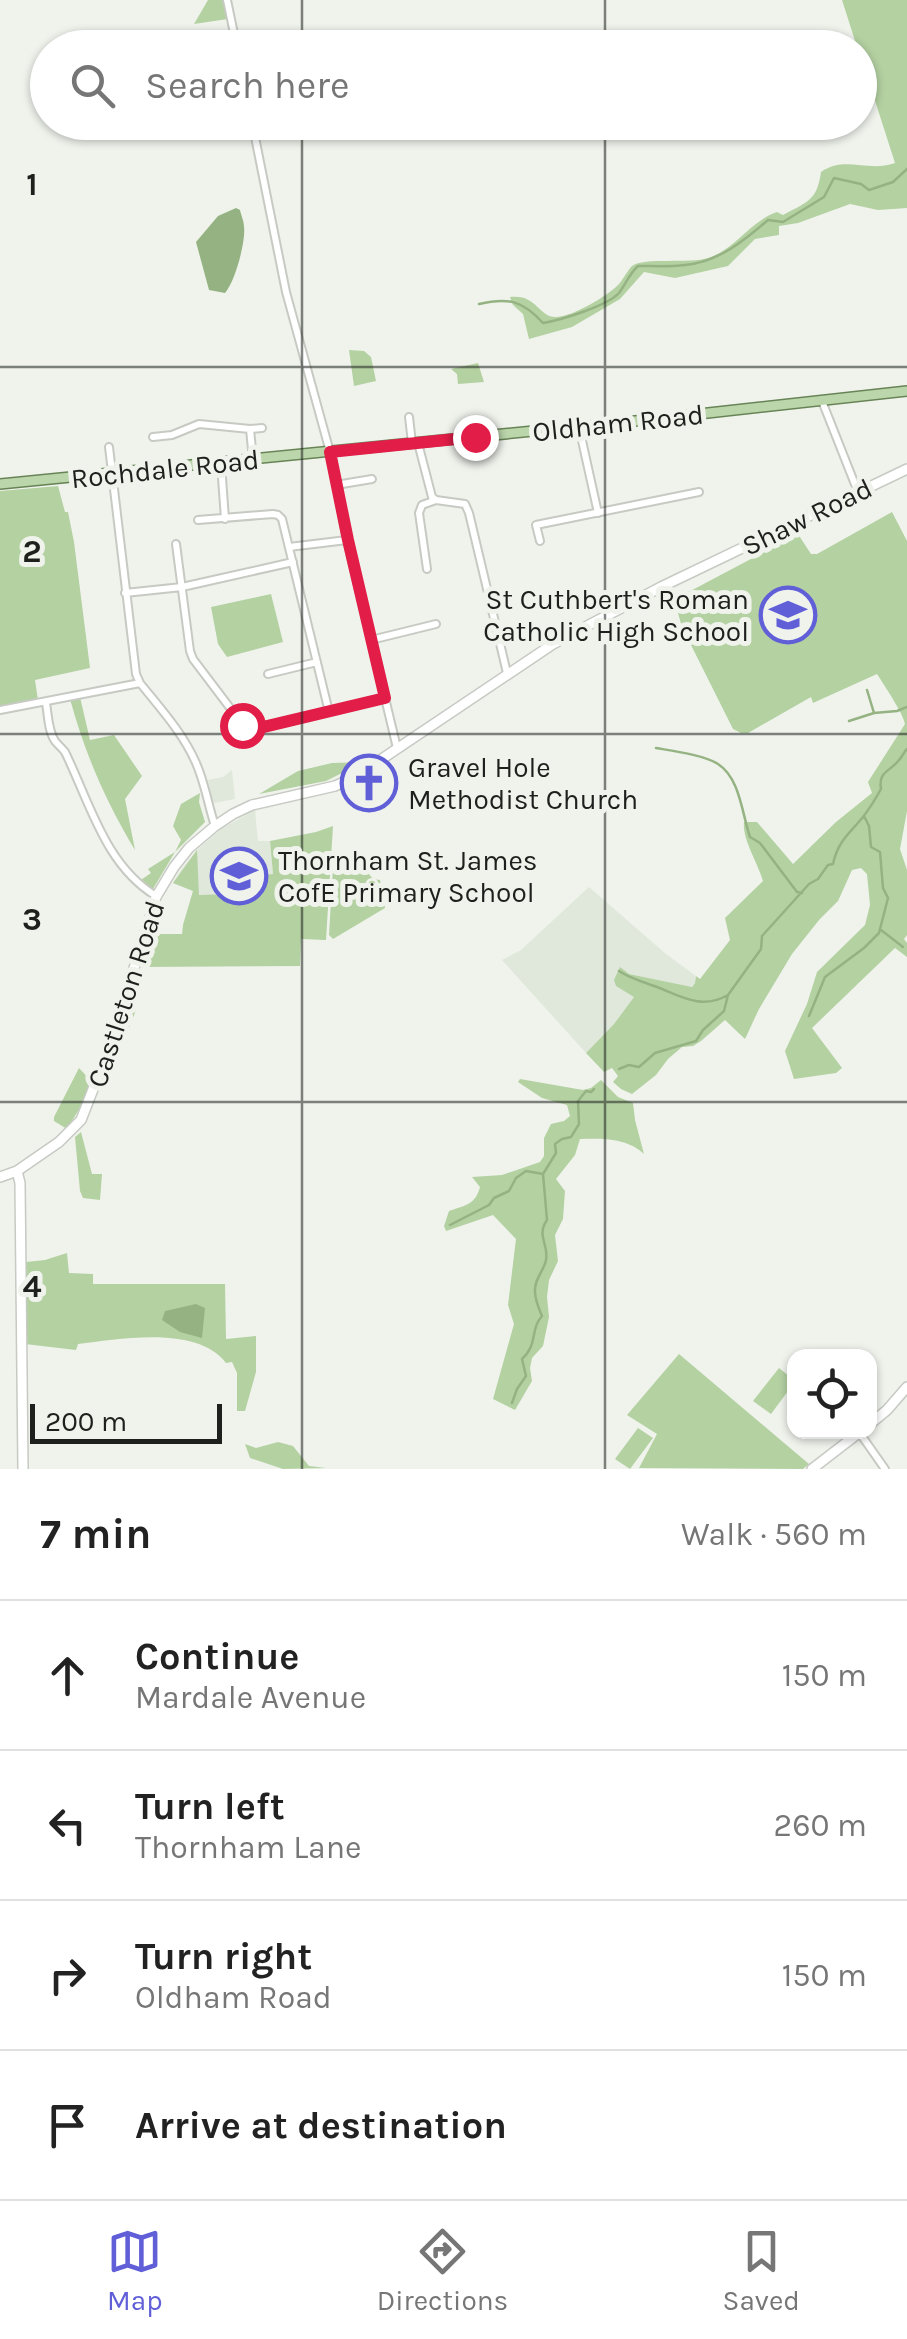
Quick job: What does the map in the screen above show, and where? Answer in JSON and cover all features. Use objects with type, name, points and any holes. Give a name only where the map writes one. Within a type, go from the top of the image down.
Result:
[{"type":"main road","name":"Oldham Road","points":[[330,452],[907,391]]},
{"type":"main road","name":"Rochdale Road","points":[[0,484],[330,452]]},
{"type":"street","points":[[227,0],[233,30]]},
{"type":"street","points":[[256,140],[286,292],[330,452],[397,748]]},
{"type":"street","points":[[822,401],[858,492]]},
{"type":"street","points":[[409,417],[436,500]]},
{"type":"street","points":[[153,437],[172,435],[199,424],[262,428]]},
{"type":"street","points":[[579,427],[598,513]]},
{"type":"street","points":[[250,429],[253,460]]},
{"type":"street","points":[[109,447],[136,674],[195,760],[215,826]]},
{"type":"street","points":[[220,464],[226,518]]},
{"type":"street","name":"Shaw Road","points":[[397,748],[553,644],[598,619],[907,470]]},
{"type":"street","points":[[336,484],[372,479]]},
{"type":"street","points":[[540,541],[536,526],[699,492]]},
{"type":"street","points":[[428,569],[419,513],[422,506],[436,500],[465,504],[507,674]]},
{"type":"street","points":[[198,520],[278,514],[282,519],[329,712]]},
{"type":"street","points":[[289,547],[348,540]]},
{"type":"street","points":[[176,544],[193,658],[246,730],[385,698]]},
{"type":"street","points":[[125,594],[182,587],[292,562]]},
{"type":"street","points":[[371,640],[433,625],[432,636]]},
{"type":"street","points":[[268,674],[317,662]]},
{"type":"street","points":[[0,710],[140,683]]},
{"type":"street","points":[[46,702],[53,739],[63,748],[95,821],[129,874],[156,896]]},
{"type":"street","name":"Castleton Road","points":[[0,1176],[17,1171],[71,1132],[88,1106],[156,896],[189,848],[233,814],[258,803],[335,786],[397,748]]},
{"type":"street","points":[[17,1171],[23,1469]]},
{"type":"street","points":[[877,1418],[907,1387]]},
{"type":"street","points":[[812,1469],[850,1439]]},
{"type":"street","points":[[864,1439],[884,1469]]},
{"type":"shaded area","points":[[208,0],[223,0],[228,19],[194,24]]},
{"type":"shaded area","points":[[842,0],[907,0],[907,208],[878,210],[850,204],[779,226],[779,235],[755,239],[728,266],[675,278],[644,272],[620,299],[572,327],[529,339],[523,314],[510,297],[526,299],[551,316],[572,313],[613,289],[638,263],[700,260],[718,254],[767,216],[777,212],[783,215],[810,200],[821,172],[830,167],[895,163],[877,107],[877,30],[852,30]]},
{"type":"shaded area","points":[[240,210],[244,233],[236,271],[225,293],[209,290],[196,242],[218,216]]},
{"type":"shaded area","points":[[349,350],[364,351],[371,357],[376,381],[354,386]]},
{"type":"shaded area","points":[[478,363],[484,382],[458,384],[457,374],[451,369]]},
{"type":"shaded area","points":[[58,486],[74,542],[90,668],[35,680],[38,700],[0,706],[0,491]]},
{"type":"shaded area","points":[[892,512],[907,541],[907,811],[900,849],[907,870],[907,957],[895,948],[812,1028],[842,1068],[836,1073],[794,1079],[785,1051],[817,972],[865,925],[870,905],[867,874],[861,868],[852,870],[838,901],[792,954],[745,1039],[725,1020],[701,1041],[682,1047],[632,1094],[621,1089],[613,1082],[618,1076],[612,1068],[604,1072],[586,1053],[634,997],[616,986],[614,980],[620,967],[629,974],[692,987],[696,976],[700,979],[730,940],[725,918],[763,881],[744,822],[757,822],[793,864],[872,793],[868,782],[905,724],[877,674],[813,703],[811,697],[748,733],[733,729],[682,627],[675,603],[681,596],[798,534],[811,554],[817,554]]},
{"type":"shaded area","points":[[271,594],[283,642],[227,657],[218,644],[211,607]]},
{"type":"shaded area","points":[[80,697],[90,740],[114,735],[142,776],[125,799],[135,850],[82,739],[70,699]]},
{"type":"shaded area","points":[[364,762],[326,781],[259,794],[298,771],[332,763]]},
{"type":"shaded area","points":[[232,770],[235,799],[214,803],[208,780]]},
{"type":"shaded area","points":[[200,793],[205,822],[175,852],[181,840],[173,826],[181,804]]},
{"type":"shaded area","name":"Thornham St. James CofE Primary School","points":[[255,810],[258,841],[270,841],[273,874],[326,940],[183,925],[193,891],[173,883],[181,870],[221,829]]},
{"type":"shaded area","points":[[333,826],[326,940],[301,939],[300,966],[141,967],[149,934],[182,934],[193,891],[173,883],[197,850],[199,895],[263,893],[264,875],[273,874],[270,841]]},
{"type":"shaded area","points":[[175,852],[153,889],[138,882],[151,873],[148,869]]},
{"type":"shaded area","points":[[333,867],[363,867],[373,879],[380,880],[385,908],[333,939],[329,935]]},
{"type":"shaded area","points":[[589,887],[696,976],[691,987],[629,974],[634,997],[586,1053],[502,960],[521,950]]},
{"type":"shaded area","points":[[136,981],[135,1011],[112,1059]]},
{"type":"shaded area","points":[[79,1068],[92,1082],[67,1129],[54,1117]]},
{"type":"shaded area","points":[[520,1079],[583,1090],[601,1080],[618,1097],[633,1103],[644,1154],[623,1142],[580,1139],[575,1155],[556,1179],[565,1191],[563,1219],[555,1235],[558,1261],[549,1280],[549,1317],[543,1346],[532,1358],[532,1381],[515,1410],[493,1399],[514,1324],[508,1305],[516,1239],[493,1215],[446,1231],[444,1226],[449,1211],[475,1198],[480,1187],[472,1177],[502,1175],[540,1162],[551,1124],[570,1116],[567,1105],[542,1098],[518,1082]]},
{"type":"shaded area","points":[[81,1132],[92,1174],[102,1174],[100,1200],[83,1198],[80,1191],[75,1137]]},
{"type":"shaded area","points":[[67,1253],[69,1273],[93,1274],[93,1284],[225,1284],[226,1339],[256,1336],[256,1372],[245,1411],[237,1411],[237,1373],[232,1362],[226,1363],[197,1343],[136,1338],[78,1344],[76,1350],[25,1344],[26,1262]]},
{"type":"shaded area","points":[[196,1304],[205,1308],[202,1338],[180,1332],[162,1320],[165,1311]]},
{"type":"shaded area","points":[[679,1354],[809,1464],[803,1469],[639,1468],[657,1434],[627,1415]]},
{"type":"shaded area","points":[[779,1368],[787,1374],[787,1392],[771,1414],[753,1401]]},
{"type":"shaded area","points":[[638,1428],[653,1438],[630,1469],[615,1459]]},
{"type":"shaded area","points":[[278,1442],[293,1446],[309,1466],[326,1468],[283,1469],[250,1458],[245,1444],[256,1448]]},
{"type":"waterway","points":[[479,304],[515,303],[543,323],[572,316],[613,298],[638,266],[679,266],[709,260],[740,243],[768,220],[783,222],[824,197],[834,178],[861,184],[869,190],[893,182],[907,169]]},
{"type":"waterway","points":[[867,690],[874,713]]},
{"type":"waterway","points":[[849,721],[907,707]]},
{"type":"waterway","points":[[656,748],[705,758],[725,770],[736,787],[750,837],[760,843],[797,892],[802,893]]},
{"type":"waterway","points":[[619,1069],[639,1067],[655,1053],[696,1041],[724,1011],[728,995],[761,949],[762,936],[809,884],[833,864],[841,844],[881,789],[883,775],[907,749]]},
{"type":"waterway","points":[[809,1016],[825,977],[879,933],[888,898],[883,888],[880,852],[871,847],[864,816]]},
{"type":"waterway","points":[[881,930],[903,947]]},
{"type":"waterway","points":[[619,971],[701,1002],[728,995]]},
{"type":"waterway","points":[[450,1225],[509,1191],[516,1178],[526,1171],[543,1174],[556,1153],[555,1144],[571,1137],[579,1124],[578,1101],[586,1091],[594,1089]]},
{"type":"waterway","points":[[512,1403],[526,1376],[522,1359],[542,1316],[535,1292],[546,1254],[543,1174]]},
{"type":"place","name":"St Cuthbert's Roman Catholic High School","points":[[788,615]]},
{"type":"place","name":"Gravel Hole Methodist Church","points":[[369,783]]},
{"type":"place","name":"Thornham St. James CofE Primary School","points":[[239,876]]},
{"type":"route","points":[[242,725],[251,730],[385,698],[330,452],[475,437]]}]
